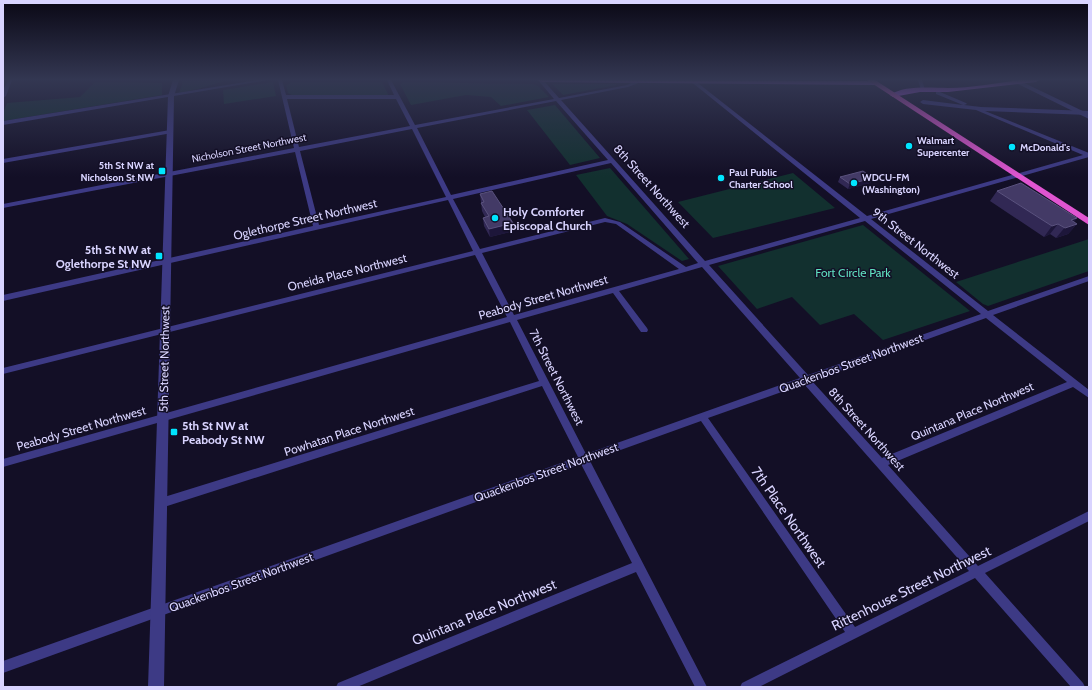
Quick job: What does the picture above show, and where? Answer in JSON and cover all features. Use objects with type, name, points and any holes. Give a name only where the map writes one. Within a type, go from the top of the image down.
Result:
[{"type":"highway","points":[[919,112],[1089,222]]},
{"type":"street","points":[[3,123],[70,112]]},
{"type":"street","name":"5th Street Northwest","points":[[156,687],[171,112]]},
{"type":"street","points":[[288,112],[316,228]]},
{"type":"street","name":"7th Street Northwest","points":[[406,112],[701,687]]},
{"type":"street","name":"Nicholson Street Northwest","points":[[3,206],[490,112]]},
{"type":"street","name":"8th Street Northwest","points":[[570,112],[1079,687]]},
{"type":"street","name":"9th Street Northwest","points":[[732,112],[1089,395]]},
{"type":"street","points":[[983,112],[1089,155]]},
{"type":"street","points":[[1063,112],[1089,113]]},
{"type":"street","points":[[1080,113],[1089,117]]},
{"type":"street","points":[[3,161],[170,132]]},
{"type":"street","name":"Peabody Street Northwest","points":[[3,463],[1089,155]]},
{"type":"street","name":"Oglethorpe Street Northwest","points":[[3,298],[613,161]]},
{"type":"street","name":"Oneida Place Northwest","points":[[3,370],[608,220],[618,223],[685,269]]},
{"type":"street","name":"Quackenbos Street Northwest","points":[[3,667],[1089,278]]},
{"type":"street","points":[[614,289],[644,330]]},
{"type":"street","name":"Powhatan Place Northwest","points":[[160,503],[545,382]]},
{"type":"street","name":"Quintana Place Northwest","points":[[881,464],[1074,384]]},
{"type":"street","name":"7th Place Northwest","points":[[702,416],[853,633]]},
{"type":"street","name":"Rittenhouse Street Northwest","points":[[746,687],[1089,516]]},
{"type":"street","name":"Quintana Place Northwest","points":[[342,687],[639,565]]},
{"type":"green space","points":[[3,112],[57,112],[3,121]]},
{"type":"green space","points":[[529,112],[561,112],[600,158],[570,165]]},
{"type":"green space","points":[[610,168],[689,259],[682,261],[627,224],[607,216],[576,175]]},
{"type":"green space","points":[[793,173],[835,208],[713,238],[678,202]]},
{"type":"green space","name":"Fort Circle Park","points":[[863,225],[970,311],[883,340],[854,314],[820,325],[792,297],[757,309],[718,266]]},
{"type":"green space","points":[[1089,239],[1089,271],[988,306],[983,304],[956,282]]},
{"type":"building","points":[[863,171],[873,178],[850,184],[840,177]]},
{"type":"building","points":[[1021,183],[1077,218],[1071,220],[1077,224],[1065,228],[1058,224],[1052,226],[997,191]]},
{"type":"building","name":"Holy Comforter Episcopal Church","points":[[492,191],[513,223],[489,229],[483,218],[489,216],[481,203],[484,202],[480,194]]},
{"type":"place","name":"Walmart Supercenter","points":[[909,146]]},
{"type":"place","name":"McDonald's","points":[[1012,147]]},
{"type":"place","name":"5th St NW at Nicholson St NW","points":[[162,171]]},
{"type":"place","name":"Paul Public Charter School","points":[[721,178]]},
{"type":"place","name":"WDCU-FM (Washington)","points":[[854,183]]},
{"type":"place","name":"Holy Comforter Episcopal Church","points":[[495,218]]},
{"type":"place","name":"5th St NW at Oglethorpe St NW","points":[[159,256]]},
{"type":"place","name":"5th St NW at Peabody St NW","points":[[174,432]]}]
